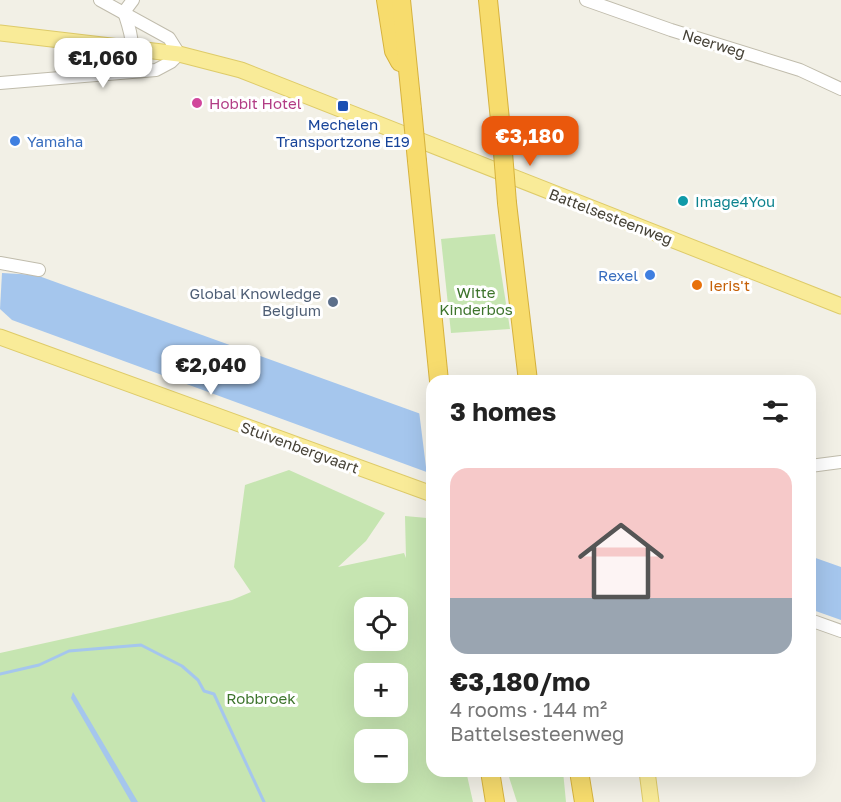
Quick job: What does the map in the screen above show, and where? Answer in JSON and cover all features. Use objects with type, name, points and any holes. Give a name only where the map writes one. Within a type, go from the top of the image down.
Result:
[{"type":"highway","points":[[386,0],[394,51],[409,80]]},
{"type":"highway","points":[[401,0],[438,375]]},
{"type":"highway","points":[[488,0],[507,203],[527,375]]},
{"type":"highway","points":[[491,777],[495,802]]},
{"type":"highway","points":[[580,777],[584,802]]},
{"type":"main road","name":"Battelsesteenweg","points":[[0,33],[178,54],[241,70],[841,306]]},
{"type":"main road","name":"Stuivenbergvaart","points":[[0,337],[426,492]]},
{"type":"main road","points":[[648,777],[651,802]]},
{"type":"street","points":[[0,83],[156,70],[178,54],[169,38],[100,0]]},
{"type":"street","points":[[117,72],[130,58],[132,48],[124,12],[133,0]]},
{"type":"street","name":"Neerweg","points":[[586,0],[671,30],[800,70],[841,89]]},
{"type":"street","points":[[0,263],[39,270]]},
{"type":"street","points":[[816,465],[841,462]]},
{"type":"street","points":[[816,622],[841,631]]},
{"type":"green space","name":"Witte Kinderbos","points":[[495,234],[510,329],[451,333],[441,239]]},
{"type":"green space","name":"Robbroek","points":[[289,470],[385,513],[366,541],[338,567],[404,553],[406,558],[405,516],[426,518],[426,777],[467,777],[473,802],[0,802],[0,653],[232,600],[251,592],[234,567],[245,485]]},
{"type":"green space","points":[[509,777],[564,777],[566,802],[517,802]]},
{"type":"water","points":[[2,273],[36,275],[426,416],[426,472],[12,320],[0,309]]},
{"type":"water","points":[[816,558],[841,567],[841,620],[816,611]]},
{"type":"water","points":[[73,692],[138,802],[131,802],[71,698]]},
{"type":"pier","points":[[419,411],[426,413],[426,467]]},
{"type":"waterway","points":[[0,674],[39,665],[69,651],[141,645],[182,666],[198,680],[204,691],[214,694],[264,802]]},
{"type":"place","name":"Hobbit Hotel","points":[[197,103]]},
{"type":"place","name":"Mechelen Transportzone E19","points":[[343,106]]},
{"type":"place","name":"Yamaha","points":[[15,141]]},
{"type":"place","name":"Image4You","points":[[683,201]]},
{"type":"place","name":"Rexel","points":[[650,275]]},
{"type":"place","name":"Ieris't","points":[[697,285]]},
{"type":"place","name":"Global Knowledge Belgium","points":[[333,302]]}]
